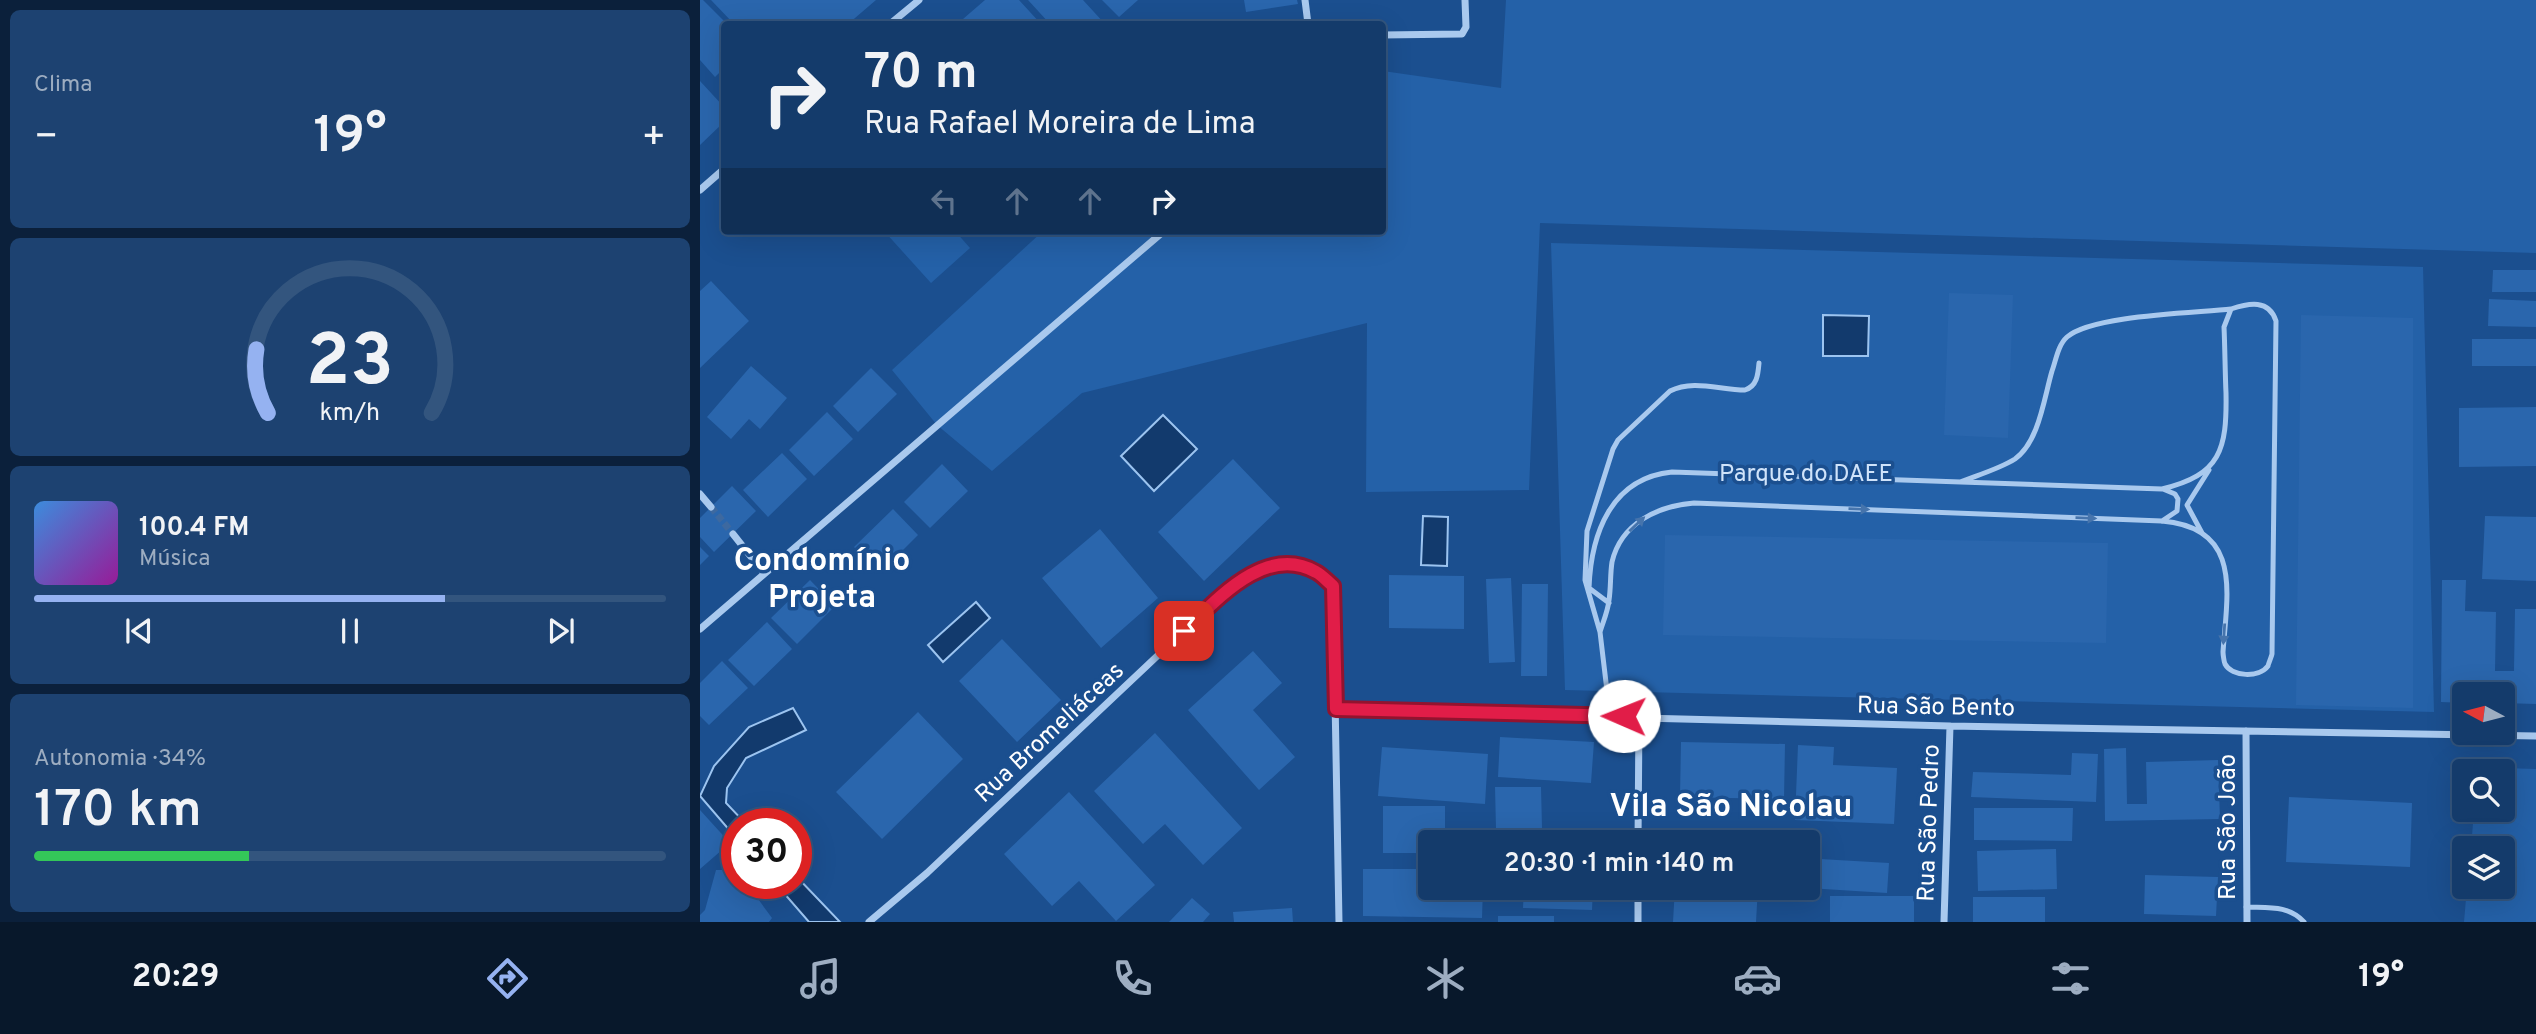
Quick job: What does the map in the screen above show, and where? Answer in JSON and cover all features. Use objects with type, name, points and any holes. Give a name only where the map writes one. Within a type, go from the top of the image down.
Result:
[{"type":"street","points":[[894,21],[919,0]]},
{"type":"street","points":[[1306,0],[1308,21]]},
{"type":"street","points":[[1386,36],[1462,34],[1466,27],[1465,0]]},
{"type":"street","points":[[700,190],[721,172]]},
{"type":"street","points":[[700,629],[1159,235]]},
{"type":"street","points":[[700,494],[711,507]]},
{"type":"street","points":[[733,534],[764,573]]},
{"type":"street","name":"Rua Bromeliáceas","points":[[869,922],[927,873],[1223,594],[1262,569],[1283,565],[1300,566],[1316,572],[1333,586],[1336,709]]},
{"type":"street","points":[[1336,709],[1339,922]]},
{"type":"street","name":"Rua São Bento","points":[[1336,709],[1950,726],[2536,736]]},
{"type":"street","points":[[1639,717],[1639,830]]},
{"type":"street","name":"Rua São Pedro","points":[[1944,922],[1950,726]]},
{"type":"street","name":"Rua São João","points":[[2246,731],[2246,922]]},
{"type":"street","points":[[1638,900],[1638,922]]},
{"type":"lane","points":[[1957,483],[2016,458],[2026,447],[2034,431],[2059,351],[2068,336],[2105,323],[2231,309],[2247,304],[2268,307],[2274,313],[2276,321],[2272,654],[2268,666],[2261,671],[2241,674],[2230,670],[2224,663],[2227,571],[2222,557],[2203,535],[2187,505],[2218,455],[2227,429],[2224,327],[2231,309]]},
{"type":"lane","points":[[1610,716],[1600,632],[1584,570],[1587,531],[1607,460],[1618,440],[1663,396],[1677,387],[1738,390],[1751,388],[1758,376],[1759,363]]},
{"type":"lane","points":[[1589,588],[1593,548],[1611,508],[1633,483],[1658,473],[2162,489],[2191,481],[2218,455]]},
{"type":"lane","points":[[2162,489],[2175,494],[2178,503],[2177,511],[2162,521]]},
{"type":"lane","points":[[1600,632],[1609,603],[1612,562],[1624,537],[1647,514],[1679,504],[2162,521],[2188,526],[2203,535]]},
{"type":"lane","points":[[1589,588],[1609,603]]},
{"type":"lane","points":[[2246,907],[2283,908],[2296,914],[2304,922]]},
{"type":"green space","points":[[1506,0],[2536,0],[2536,253],[1540,223],[1529,490],[1366,492],[1367,323],[1082,393],[992,471],[937,425],[892,370],[1039,235],[1386,235],[1386,71],[1501,88]]},
{"type":"green space","points":[[888,235],[959,235],[970,248],[931,283]]},
{"type":"green space","name":"Parque do DAEE","points":[[1551,243],[2423,267],[2434,712],[1565,690]]},
{"type":"green space","points":[[2515,768],[2536,769],[2536,922],[2464,922],[2466,899],[2515,899],[2515,836],[2472,836],[2473,822],[2515,822]]},
{"type":"shaded area","points":[[1823,315],[1869,316],[1868,356],[1823,356]]},
{"type":"shaded area","points":[[1163,415],[1197,449],[1154,491],[1121,456]]},
{"type":"shaded area","points":[[1423,516],[1448,517],[1447,566],[1421,565]]},
{"type":"shaded area","points":[[976,602],[990,618],[943,662],[928,645]]},
{"type":"shaded area","points":[[793,708],[806,730],[746,758],[727,788],[726,803],[731,808],[721,808],[721,820],[700,796],[714,766],[749,727]]},
{"type":"shaded area","points":[[812,893],[840,922],[809,922],[789,899],[812,899]]},
{"type":"building","points":[[700,0],[703,0],[724,21],[721,21],[721,71],[715,77],[700,60]]},
{"type":"building","points":[[711,0],[876,0],[852,21],[731,21]]},
{"type":"building","points":[[985,0],[1019,0],[1038,21],[965,21],[963,19]]},
{"type":"building","points":[[1028,0],[1083,0],[1102,21],[1047,21]]},
{"type":"building","points":[[1102,0],[1138,0],[1119,17]]},
{"type":"building","points":[[1244,0],[1297,0],[1298,4],[1246,12]]},
{"type":"building","points":[[700,81],[721,104],[721,125],[700,145]]},
{"type":"building","points":[[2493,270],[2536,270],[2536,292],[2492,292]]},
{"type":"building","points":[[711,281],[749,321],[700,368],[700,291]]},
{"type":"building","points":[[1949,293],[2013,295],[2008,438],[1944,435]]},
{"type":"building","points":[[2489,299],[2536,301],[2536,327],[2488,326]]},
{"type":"building","points":[[2301,315],[2413,318],[2413,708],[2296,705]]},
{"type":"building","points":[[2472,339],[2536,339],[2536,366],[2472,366]]},
{"type":"building","points":[[751,366],[787,398],[760,429],[749,419],[731,439],[707,417]]},
{"type":"building","points":[[871,368],[897,394],[858,432],[833,406]]},
{"type":"building","points":[[2536,407],[2536,466],[2459,467],[2459,408]]},
{"type":"building","points":[[827,412],[853,439],[814,476],[789,450]]},
{"type":"building","points":[[782,453],[807,479],[768,517],[743,490]]},
{"type":"building","points":[[1233,459],[1280,508],[1204,581],[1158,532]]},
{"type":"building","points":[[942,464],[968,491],[930,528],[904,502]]},
{"type":"building","points":[[732,486],[756,511],[714,552],[700,537],[700,518]]},
{"type":"building","points":[[893,509],[918,535],[880,573],[854,547]]},
{"type":"building","points":[[2485,516],[2536,517],[2536,581],[2482,579]]},
{"type":"building","points":[[1100,529],[1158,598],[1101,648],[1042,578]]},
{"type":"building","points":[[1665,535],[2108,543],[2106,643],[1663,635]]},
{"type":"building","points":[[700,547],[709,556],[700,565]]},
{"type":"building","points":[[1389,575],[1464,576],[1464,629],[1389,628]]},
{"type":"building","points":[[1511,578],[1515,662],[1489,663],[1486,579]]},
{"type":"building","points":[[810,580],[835,606],[797,644],[771,618]]},
{"type":"building","points":[[2442,580],[2466,580],[2465,611],[2496,612],[2495,671],[2514,671],[2515,609],[2536,609],[2536,704],[2515,703],[2515,682],[2452,682],[2452,702],[2441,702]]},
{"type":"building","points":[[1522,584],[1548,584],[1547,676],[1521,676]]},
{"type":"building","points":[[767,622],[792,649],[754,686],[728,660]]},
{"type":"building","points":[[1002,639],[1061,700],[1017,742],[959,681]]},
{"type":"building","points":[[1253,651],[1282,683],[1253,710],[1295,757],[1259,790],[1188,710]]},
{"type":"building","points":[[722,661],[748,688],[709,725],[700,716],[700,683]]},
{"type":"building","points":[[918,712],[963,759],[882,839],[836,792]]},
{"type":"building","points":[[1155,733],[1242,828],[1203,865],[1165,824],[1143,844],[1094,791]]},
{"type":"building","points":[[1500,737],[1594,742],[1591,783],[1498,777]]},
{"type":"building","points":[[1681,742],[1785,744],[1784,799],[1680,797]]},
{"type":"building","points":[[1798,745],[1834,747],[1833,765],[1897,768],[1894,824],[1795,820]]},
{"type":"building","points":[[1382,747],[1488,754],[1485,804],[1378,796]]},
{"type":"building","points":[[2126,748],[2127,804],[2147,804],[2146,762],[2218,760],[2220,819],[2105,821],[2104,749]]},
{"type":"building","points":[[2072,753],[2098,754],[2096,802],[1971,797],[1973,772],[2071,775]]},
{"type":"building","points":[[1495,787],[1541,787],[1542,828],[1496,829]]},
{"type":"building","points":[[1069,792],[1155,885],[1116,921],[1079,881],[1052,906],[1004,854]]},
{"type":"building","points":[[2289,797],[2412,803],[2410,867],[2286,862]]},
{"type":"building","points":[[1383,806],[1445,806],[1445,830],[1418,830],[1418,853],[1383,853]]},
{"type":"building","points":[[1974,808],[2073,808],[2072,841],[1974,840]]},
{"type":"building","points":[[700,810],[721,833],[721,851],[700,869]]},
{"type":"building","points":[[2056,849],[2057,889],[1978,891],[1977,851]]},
{"type":"building","points":[[1820,859],[1889,863],[1887,893],[1820,889]]},
{"type":"building","points":[[1363,869],[1418,869],[1418,900],[1483,900],[1482,918],[1363,916]]},
{"type":"building","points":[[716,870],[721,870],[721,899],[758,899],[772,918],[769,922],[700,922],[700,915],[705,910]]},
{"type":"building","points":[[2145,875],[2218,877],[2216,916],[2144,914]]},
{"type":"building","points":[[1830,896],[1914,896],[1914,922],[1830,922]]},
{"type":"building","points":[[1973,897],[2045,897],[2045,922],[1973,922]]},
{"type":"building","points":[[1192,898],[1210,914],[1203,922],[1169,922]]},
{"type":"building","points":[[1523,900],[1592,900],[1592,910],[1523,908]]},
{"type":"building","points":[[1674,900],[1757,900],[1756,922],[1673,922]]},
{"type":"building","points":[[1292,908],[1293,922],[1234,922],[1233,912]]},
{"type":"building","points":[[1498,916],[1554,916],[1554,922],[1498,922]]},
{"type":"tunnel","points":[[711,507],[733,534]]},
{"type":"district","name":"Condomínio Projeta","points":[[822,578]]},
{"type":"district","name":"Vila São Nicolau","points":[[1731,805]]},
{"type":"route","points":[[1184,631],[1242,580],[1262,569],[1283,565],[1300,566],[1316,572],[1333,586],[1336,709],[1624,716]]}]
